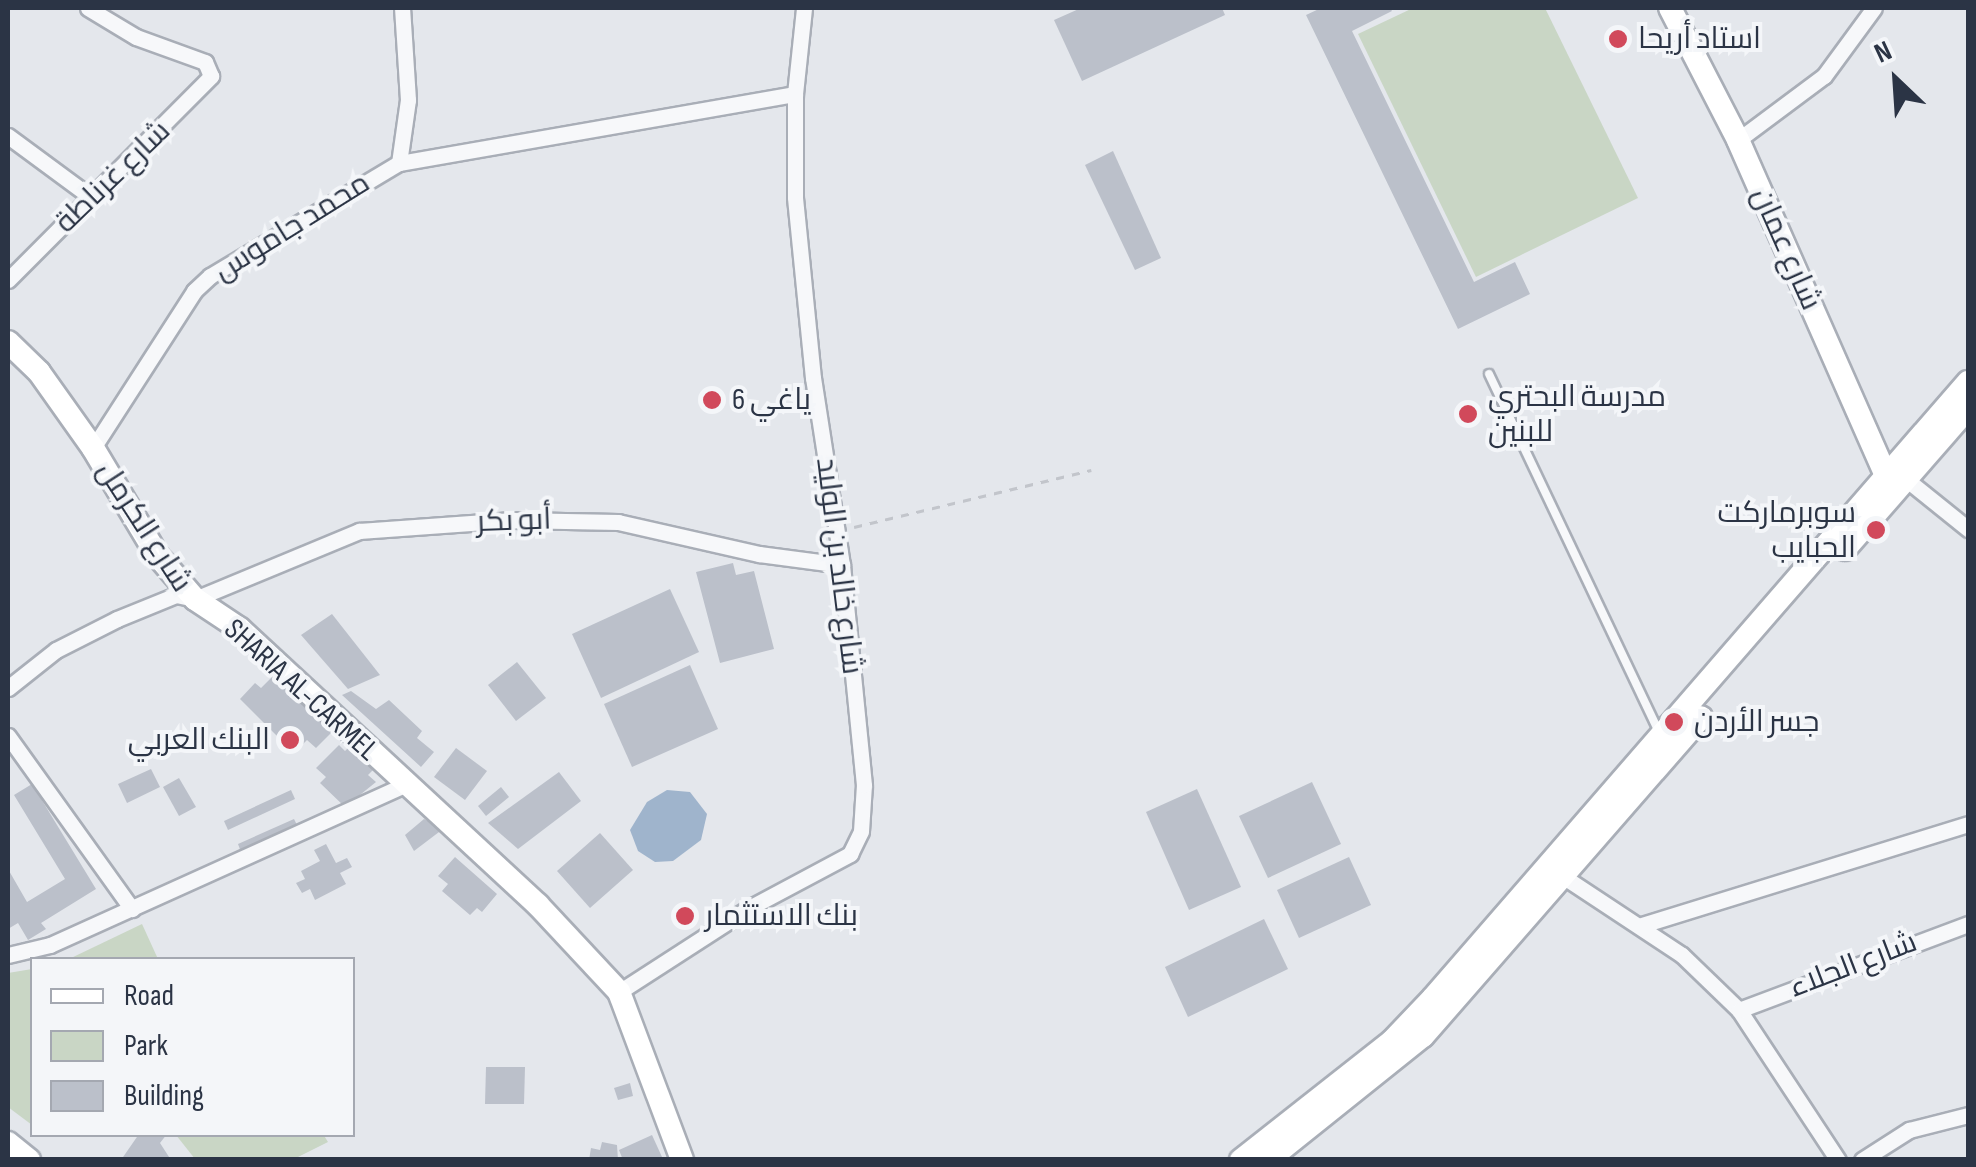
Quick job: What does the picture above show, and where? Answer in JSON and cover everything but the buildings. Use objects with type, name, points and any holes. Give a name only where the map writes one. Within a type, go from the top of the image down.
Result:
[{"type":"main road","name":"شارع عمان","points":[[1670,8],[1738,140],[1896,478]]},
{"type":"main road","name":"شارع الكرمل","points":[[8,342],[39,372],[93,448],[157,555],[195,599]]},
{"type":"main road","points":[[1268,1160],[1423,1036],[1564,877],[1896,478],[1968,382]]},
{"type":"main road","points":[[1240,1160],[1392,1041],[1896,478],[1968,408]]},
{"type":"main road","name":"SHARIA AL-CARMEL","points":[[195,599],[240,630],[538,905],[619,992]]},
{"type":"main road","points":[[619,992],[682,1160]]},
{"type":"main road","points":[[8,1143],[29,1160]]},
{"type":"street","name":"شارع غرناطة","points":[[8,280],[206,83],[211,69],[206,62],[136,38],[88,8]]},
{"type":"street","name":"محمد جاموس","points":[[399,163],[408,100],[402,8]]},
{"type":"street","name":"شارع خالد بن الوليد","points":[[619,992],[749,908],[850,854],[857,843],[864,785],[842,565],[802,278],[795,197],[795,94],[804,8]]},
{"type":"street","points":[[1738,140],[1824,76],[1874,8]]},
{"type":"street","name":"محمد جاموس","points":[[93,448],[194,291],[219,270],[399,163],[795,94]]},
{"type":"street","points":[[8,136],[92,198]]},
{"type":"street","points":[[1896,478],[1968,528]]},
{"type":"street","name":"أبو بكر","points":[[195,599],[359,531],[434,524],[618,522],[759,554],[842,565]]},
{"type":"street","name":"شارع الكرمل","points":[[8,688],[71,641],[176,595],[195,599]]},
{"type":"street","points":[[8,736],[132,909]]},
{"type":"street","points":[[8,954],[50,945],[405,785]]},
{"type":"street","points":[[1642,925],[1968,824]]},
{"type":"street","points":[[1564,877],[1682,955],[1739,1010],[1838,1160]]},
{"type":"street","name":"شارع الجلاء","points":[[1739,1010],[1968,924]]},
{"type":"street","points":[[1862,1160],[1909,1130],[1968,1115]]},
{"type":"lane","points":[[1489,374],[1662,738]]},
{"type":"path","points":[[838,532],[1091,470]]},
{"type":"green space","points":[[1413,8],[1545,8],[1638,198],[1476,277],[1358,34]]},
{"type":"green space","points":[[142,924],[157,957],[73,957]]},
{"type":"green space","points":[[30,969],[30,1124],[8,1107],[8,973]]},
{"type":"green space","points":[[178,1137],[325,1137],[328,1142],[292,1160],[195,1159]]},
{"type":"water","points":[[667,790],[690,792],[707,814],[701,840],[673,861],[655,862],[638,851],[630,830],[647,802]]},
{"type":"place","name":"استاد أريحا","points":[[1618,39]]},
{"type":"place","name":"ياغي 6","points":[[712,400]]},
{"type":"place","name":"مدرسة البحتري للبنين","points":[[1468,414]]},
{"type":"place","name":"سوبرماركت الحبايب","points":[[1876,530]]},
{"type":"place","name":"جسر الأردن","points":[[1674,722]]},
{"type":"place","name":"البنك العربي","points":[[290,740]]},
{"type":"place","name":"بنك الاستثمار","points":[[685,916]]}]
